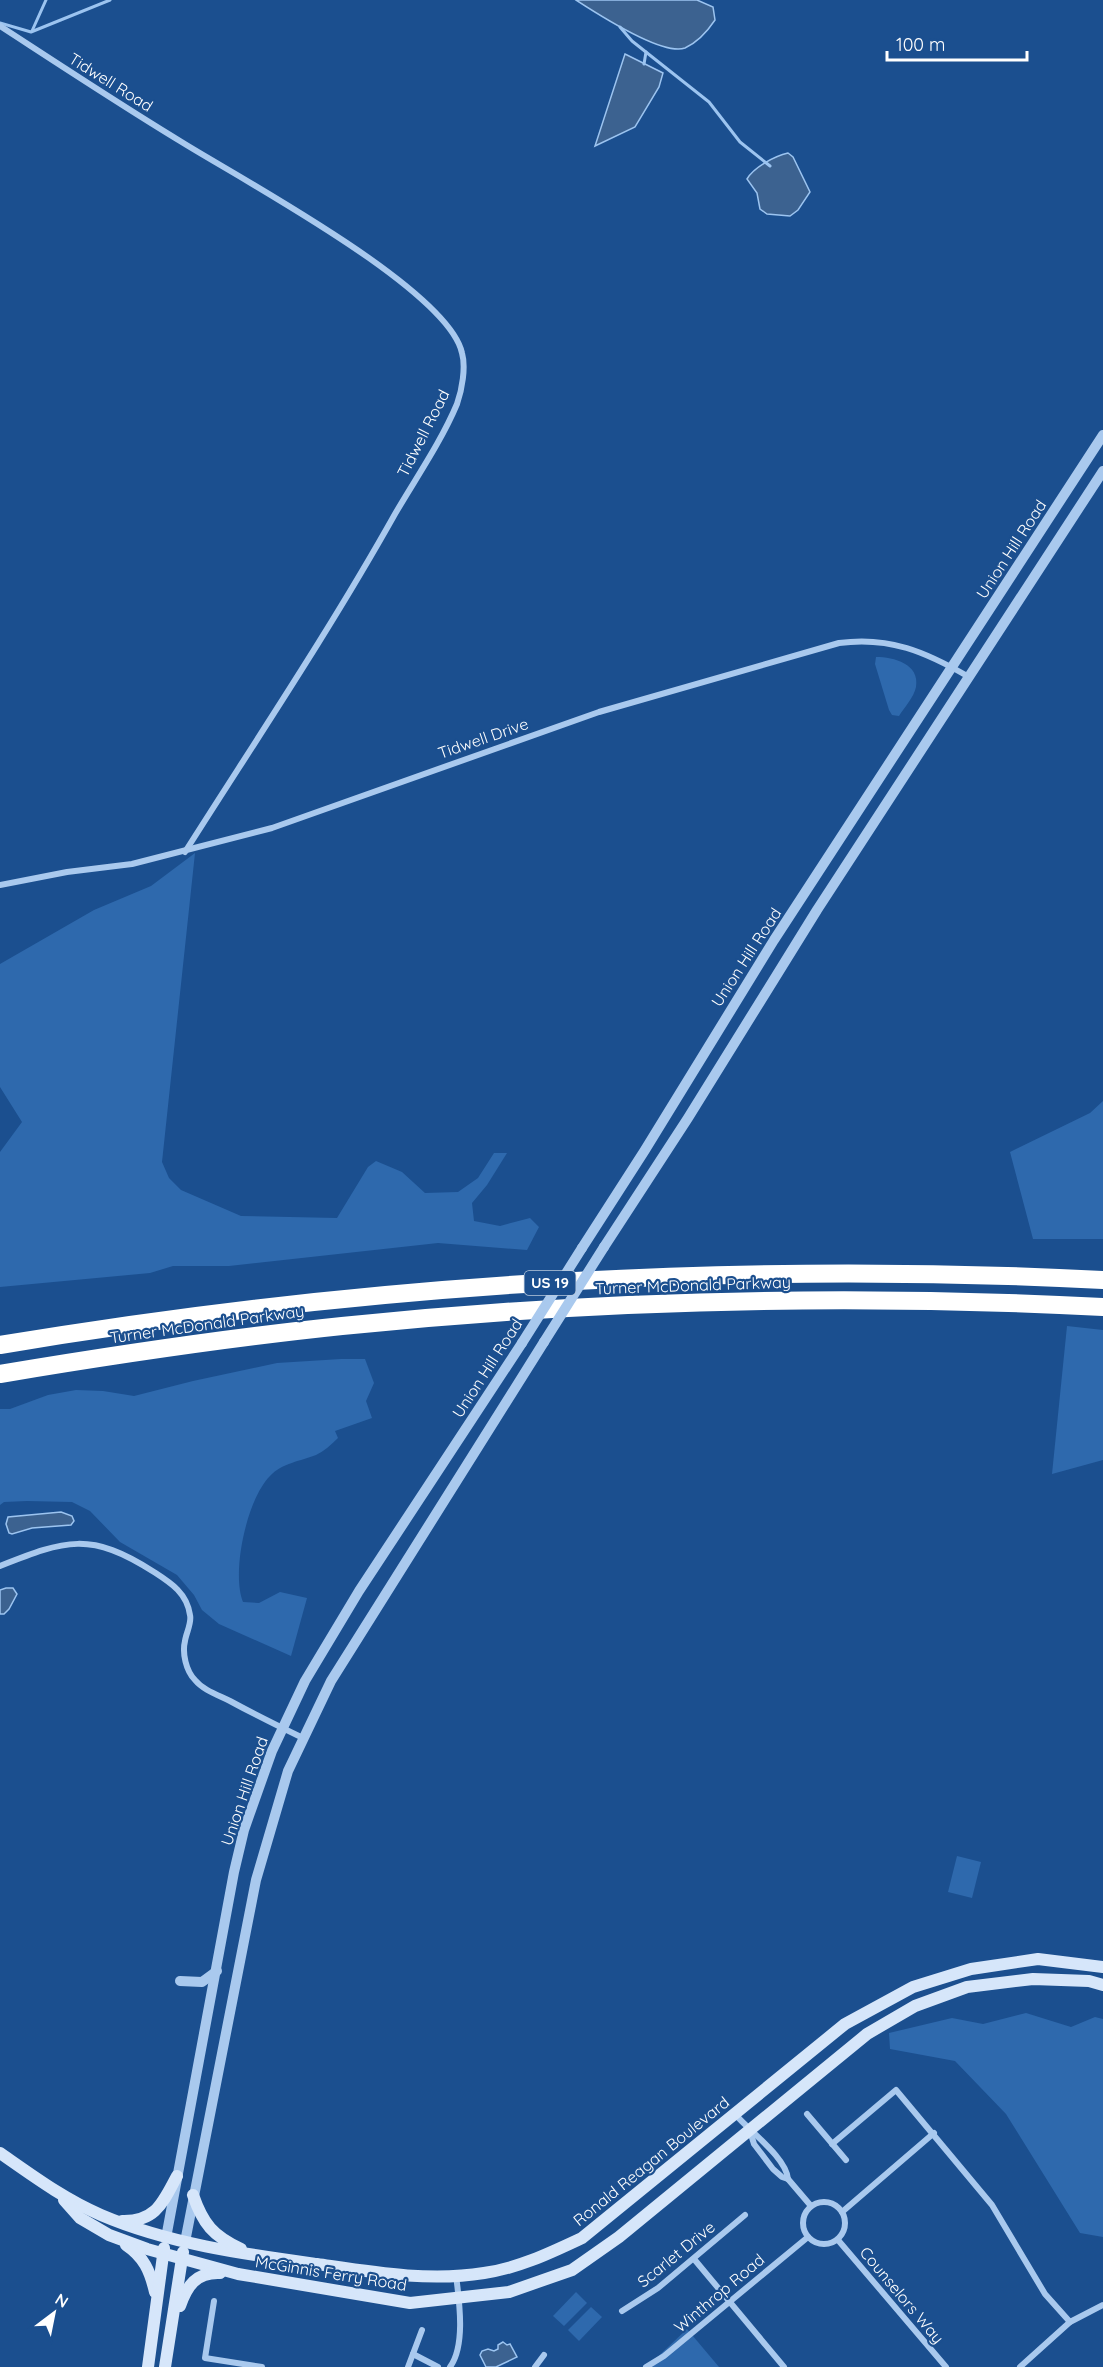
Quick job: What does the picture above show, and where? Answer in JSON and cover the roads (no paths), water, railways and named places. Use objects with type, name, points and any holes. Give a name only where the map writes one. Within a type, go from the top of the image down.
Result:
[{"type":"highway","name":"Turner McDonald Parkway","points":[[0,1345],[61,1335],[352,1298],[645,1277],[902,1274],[1103,1280]]},
{"type":"highway","name":"Turner McDonald Parkway","points":[[0,1374],[167,1348],[344,1326],[637,1304],[890,1300],[1103,1307]]},
{"type":"highway","points":[[0,1338],[61,1335]]},
{"type":"highway","points":[[0,1379],[49,1366]]},
{"type":"main road","name":"Ronald Reagan Boulevard","points":[[185,2242],[255,2256],[384,2274],[432,2276],[484,2273],[536,2260],[582,2238],[845,2024],[914,1987],[971,1968],[1038,1959],[1103,1967]]},
{"type":"main road","points":[[750,2131],[867,2034],[915,2006],[967,1987],[1033,1978],[1103,1985]]},
{"type":"main road","name":"McGinnis Ferry Road","points":[[59,2194],[80,2218],[110,2235],[163,2254],[238,2274],[410,2303],[509,2292],[572,2270],[619,2237],[750,2131]]},
{"type":"main road","name":"McGinnis Ferry Road","points":[[0,2154],[59,2194],[115,2221],[185,2242]]},
{"type":"main road","points":[[115,2221],[134,2221],[147,2217],[158,2208],[177,2176]]},
{"type":"main road","points":[[193,2195],[201,2216],[210,2230],[255,2256]]},
{"type":"main road","points":[[110,2235],[138,2254],[145,2262],[156,2295]]},
{"type":"main road","points":[[148,2367],[156,2295],[166,2238]]},
{"type":"main road","points":[[165,2367],[185,2242]]},
{"type":"main road","points":[[170,2332],[186,2290],[195,2279],[203,2274],[238,2274]]},
{"type":"street","name":"Tidwell Road","points":[[0,26],[179,141],[360,251],[430,305],[446,324],[462,351],[463,375],[458,402],[375,550],[185,852]]},
{"type":"street","name":"Union Hill Road","points":[[166,2238],[189,2104],[244,1830],[272,1751],[309,1674],[359,1591],[522,1343],[645,1150],[774,940],[1103,435]]},
{"type":"street","name":"Union Hill Road","points":[[185,2242],[256,1880],[285,1778],[331,1681],[604,1247],[688,1119],[817,910],[1103,471]]},
{"type":"street","name":"Tidwell Drive","points":[[0,885],[67,872],[132,864],[272,828],[599,712],[826,646],[862,640],[885,642],[924,653],[970,677]]},
{"type":"street","points":[[0,1566],[48,1547],[68,1544],[108,1548],[131,1557],[182,1593],[191,1618],[184,1644],[185,1657],[194,1680],[209,1691],[303,1738]]},
{"type":"street","points":[[210,2005],[200,1990],[180,1981],[202,1982],[217,1971]]},
{"type":"street","points":[[832,2144],[896,2090],[992,2205],[1045,2294],[1070,2322]]},
{"type":"street","points":[[735,2114],[750,2131],[761,2138],[787,2172],[788,2179],[811,2206]]},
{"type":"street","points":[[807,2114],[846,2160]]},
{"type":"street","points":[[842,2212],[934,2133]]},
{"type":"street","points":[[827,2202],[837,2206],[842,2212],[846,2226],[838,2240],[826,2245],[815,2243],[808,2238],[804,2231],[803,2220],[811,2206],[827,2202]]},
{"type":"street","name":"Scarlet Drive","points":[[622,2311],[658,2288],[745,2215]]},
{"type":"street","name":"Winthrop Road","points":[[646,2367],[664,2356],[808,2238]]},
{"type":"street","name":"Counselors Way","points":[[838,2240],[946,2367]]},
{"type":"street","points":[[694,2259],[784,2367]]},
{"type":"street","points":[[450,2367],[460,2330],[456,2275]]},
{"type":"street","points":[[214,2301],[204,2358],[262,2367]]},
{"type":"street","points":[[1020,2367],[1070,2322],[1103,2305]]},
{"type":"street","points":[[408,2367],[422,2330]]},
{"type":"street","points":[[413,2354],[438,2367]]},
{"type":"street","points":[[535,2367],[544,2355]]},
{"type":"waterway","points":[[32,31],[46,0]]},
{"type":"waterway","points":[[0,23],[31,32],[110,0]]},
{"type":"waterway","points":[[620,27],[632,41],[709,102],[740,142],[770,166]]},
{"type":"waterway","points":[[644,64],[646,52]]}]
